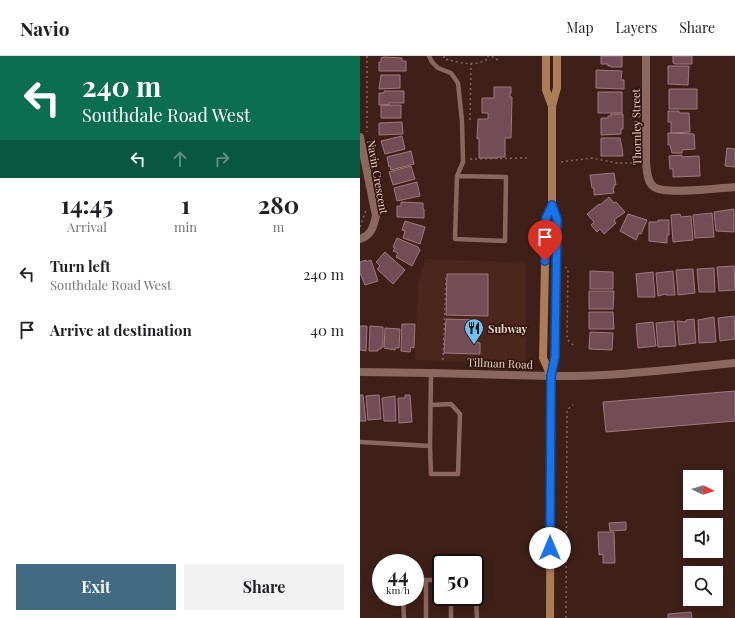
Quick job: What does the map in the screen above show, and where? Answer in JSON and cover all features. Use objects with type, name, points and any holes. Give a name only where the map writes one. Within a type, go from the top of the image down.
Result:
[{"type":"main road","points":[[546,56],[546,90],[552,106]]},
{"type":"main road","points":[[550,618],[551,376],[555,357],[557,219],[552,205],[552,106],[557,88],[557,56]]},
{"type":"main road","points":[[551,376],[543,358],[546,218],[552,205]]},
{"type":"street","name":"Thornley Street","points":[[646,56],[646,163],[648,177],[653,186],[662,190],[674,191],[735,187]]},
{"type":"street","name":"Navin Crescent","points":[[360,137],[376,216],[373,228],[366,237],[360,238]]},
{"type":"street","name":"Tillman Road","points":[[360,372],[430,372],[587,376],[735,363]]},
{"type":"lane","points":[[429,56],[438,68],[451,73],[458,83],[462,121],[462,162],[457,176],[455,239],[505,241],[506,177],[457,176]]},
{"type":"lane","points":[[430,372],[430,474],[458,474],[460,414],[452,404],[431,405]]},
{"type":"lane","points":[[360,442],[430,446]]},
{"type":"lane","points":[[426,618],[426,580],[432,580]]},
{"type":"lane","points":[[403,606],[404,618]]},
{"type":"lane","points":[[451,606],[451,618]]},
{"type":"lane","points":[[476,606],[476,618]]},
{"type":"path","points":[[444,56],[444,59],[471,64],[477,64],[486,60],[487,56],[494,57],[499,61]]},
{"type":"path","points":[[470,120],[471,64]]},
{"type":"path","points":[[469,159],[527,158]]},
{"type":"path","points":[[561,162],[592,158],[618,163],[646,163]]},
{"type":"path","points":[[568,269],[567,339],[573,345]]},
{"type":"path","points":[[443,360],[446,276]]},
{"type":"path","points":[[566,618],[567,410],[573,405]]},
{"type":"shaded area","points":[[425,259],[526,263],[526,365],[415,360],[418,284]]},
{"type":"building","points":[[601,56],[623,56],[622,67],[611,67],[608,66],[608,64],[601,64]]},
{"type":"building","points":[[673,56],[692,56],[692,64],[675,64],[673,63]]},
{"type":"building","points":[[381,58],[402,58],[402,61],[406,61],[406,71],[379,71],[379,62],[381,62]]},
{"type":"building","points":[[668,66],[689,66],[688,85],[668,84]]},
{"type":"building","points":[[596,70],[622,71],[621,80],[624,80],[624,89],[596,88]]},
{"type":"building","points":[[381,75],[400,75],[400,88],[379,89]]},
{"type":"building","points":[[494,87],[511,87],[511,138],[505,138],[505,157],[479,158],[479,138],[477,139],[478,119],[488,119],[488,113],[482,113],[482,98],[494,98]]},
{"type":"building","points":[[669,89],[697,89],[697,109],[669,109]]},
{"type":"building","points":[[384,91],[404,91],[404,103],[379,105],[379,93],[384,93]]},
{"type":"building","points":[[598,92],[622,92],[622,113],[598,113]]},
{"type":"building","points":[[381,105],[401,105],[401,118],[381,118]]},
{"type":"building","points":[[668,111],[689,113],[690,132],[671,133],[671,122],[668,122]]},
{"type":"building","points":[[611,114],[623,114],[623,129],[621,129],[621,134],[601,135],[601,118],[608,118]]},
{"type":"building","points":[[402,122],[403,134],[379,135],[379,123]]},
{"type":"building","points":[[668,133],[694,134],[695,149],[682,150],[682,153],[672,153],[670,145],[668,145]]},
{"type":"building","points":[[402,136],[405,149],[385,154],[381,141]]},
{"type":"building","points":[[601,138],[620,138],[623,156],[601,156]]},
{"type":"building","points":[[727,148],[735,149],[735,167],[725,166]]},
{"type":"building","points":[[411,151],[414,164],[391,170],[387,157]]},
{"type":"building","points":[[682,155],[682,157],[699,156],[700,176],[673,177],[673,169],[670,169],[669,156]]},
{"type":"building","points":[[411,166],[415,179],[393,185],[389,172]]},
{"type":"building","points":[[614,173],[616,185],[614,185],[613,188],[614,193],[594,195],[594,188],[592,188],[590,175]]},
{"type":"building","points":[[417,182],[420,196],[397,201],[394,188]]},
{"type":"building","points":[[609,197],[625,212],[614,220],[616,223],[604,234],[600,229],[597,232],[591,225],[594,222],[587,214]]},
{"type":"building","points":[[401,202],[423,203],[424,218],[397,217],[397,206],[401,206]]},
{"type":"building","points":[[734,209],[734,232],[716,231],[714,212]]},
{"type":"building","points":[[712,213],[714,237],[695,238],[693,215]]},
{"type":"building","points":[[628,214],[647,220],[641,234],[639,233],[636,240],[620,231]]},
{"type":"building","points":[[680,214],[681,217],[691,216],[693,240],[673,242],[671,215]]},
{"type":"building","points":[[658,220],[669,220],[669,235],[667,235],[667,243],[649,241],[649,222],[658,222]]},
{"type":"building","points":[[405,221],[425,227],[420,244],[403,238],[405,231],[402,230]]},
{"type":"building","points":[[397,238],[418,247],[420,250],[412,266],[396,257],[398,253],[393,251],[395,248],[393,247]]},
{"type":"building","points":[[385,252],[405,270],[393,284],[377,269],[380,266],[376,262]]},
{"type":"building","points":[[366,260],[366,262],[371,260],[378,281],[365,285],[360,273],[360,262]]},
{"type":"building","points":[[734,266],[735,290],[719,291],[717,267]]},
{"type":"building","points":[[714,268],[715,292],[699,292],[697,269]]},
{"type":"building","points":[[693,269],[695,293],[678,295],[676,270]]},
{"type":"building","points":[[590,271],[613,272],[613,289],[590,289]]},
{"type":"building","points":[[673,271],[675,295],[666,294],[658,296],[656,273]]},
{"type":"building","points":[[653,272],[655,297],[638,297],[636,274]]},
{"type":"building","points":[[447,274],[488,274],[488,316],[446,315]]},
{"type":"building","points":[[589,291],[614,291],[613,309],[589,309]]},
{"type":"building","points":[[589,312],[613,312],[614,329],[589,329]]},
{"type":"building","points":[[734,316],[735,339],[720,341],[718,318]]},
{"type":"building","points":[[714,317],[716,342],[699,343],[698,320]]},
{"type":"building","points":[[446,319],[477,320],[476,342],[480,343],[480,354],[444,353]]},
{"type":"building","points":[[694,319],[696,343],[679,345],[677,321],[686,322],[686,320]]},
{"type":"building","points":[[674,321],[676,346],[658,347],[656,323]]},
{"type":"building","points":[[653,322],[656,346],[638,348],[636,324]]},
{"type":"building","points":[[402,324],[415,324],[414,348],[411,347],[410,352],[401,351]]},
{"type":"building","points":[[360,326],[367,326],[366,351],[360,350]]},
{"type":"building","points":[[370,326],[383,327],[383,347],[378,349],[378,351],[369,351]]},
{"type":"building","points":[[385,328],[400,329],[399,348],[395,348],[395,350],[384,348]]},
{"type":"building","points":[[590,332],[613,333],[612,350],[589,349]]},
{"type":"building","points":[[735,391],[735,421],[606,432],[603,402]]},
{"type":"building","points":[[360,395],[363,395],[366,421],[360,421]]},
{"type":"building","points":[[379,395],[381,419],[368,420],[366,396]]},
{"type":"building","points":[[405,395],[410,395],[412,422],[399,423],[398,398],[405,398]]},
{"type":"building","points":[[395,396],[396,421],[384,421],[382,398]]},
{"type":"building","points":[[626,522],[626,530],[610,531],[609,523]]},
{"type":"building","points":[[598,532],[614,532],[615,563],[603,563],[603,554],[599,555]]},
{"type":"building","points":[[691,612],[692,618],[668,618],[668,614]]},
{"type":"place","name":"Subway","points":[[474,345]]},
{"type":"route","points":[[545,261],[546,218],[552,205],[557,219],[555,357],[551,376],[550,548]]}]
